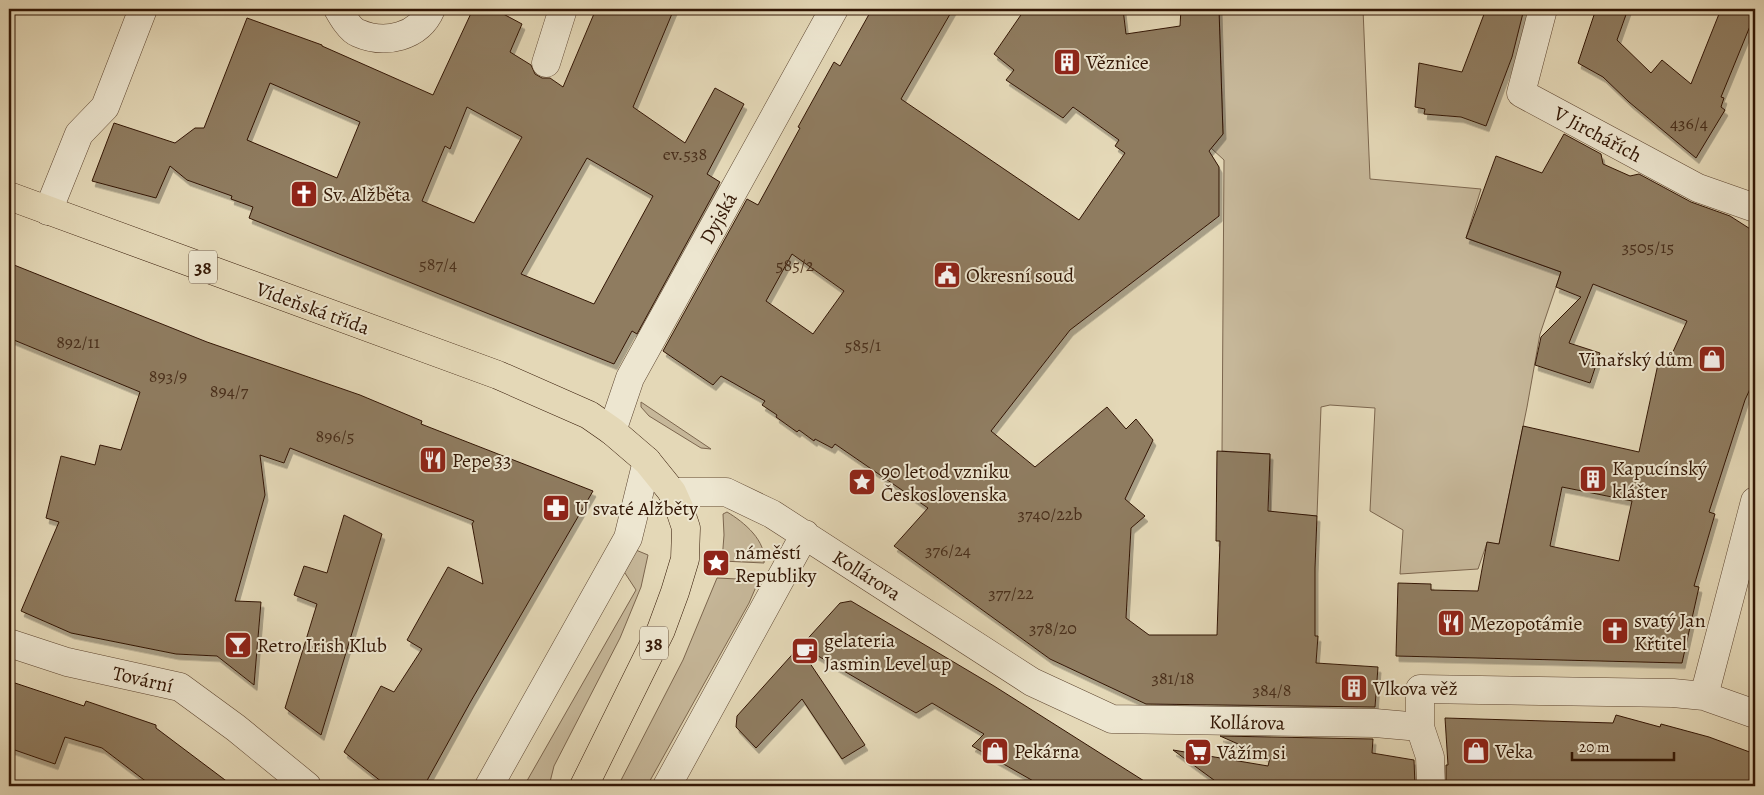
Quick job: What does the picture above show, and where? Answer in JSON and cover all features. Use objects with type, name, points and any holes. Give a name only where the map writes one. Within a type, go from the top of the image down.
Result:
[{"type":"main road","name":"Vídeňská třída","points":[[9,196],[498,375],[589,415],[612,431]]},
{"type":"main road","name":"38","points":[[584,786],[661,630],[685,559],[686,528],[672,492],[647,460],[612,431]]},
{"type":"street","points":[[48,211],[79,134],[105,107],[144,9]]},
{"type":"street","points":[[338,9],[356,33],[385,39],[413,32],[427,18],[431,9]]},
{"type":"street","points":[[546,63],[563,9]]},
{"type":"street","name":"Dyjská","points":[[612,431],[630,378],[834,9]]},
{"type":"street","name":"V Jirchářích","points":[[1543,9],[1522,93],[1698,188],[1755,208]]},
{"type":"street","points":[[489,786],[628,538],[647,460]]},
{"type":"street","points":[[671,781],[805,534],[772,514],[726,492],[672,492]]},
{"type":"street","points":[[1704,696],[1755,501]]},
{"type":"street","name":"Kollárova","points":[[805,534],[1032,682],[1112,719],[1420,726]]},
{"type":"street","name":"Tovární","points":[[9,642],[67,662],[180,687],[236,728],[307,786]]},
{"type":"street","points":[[1431,786],[1430,757],[1420,726],[1420,688],[1673,693],[1704,696],[1755,714]]},
{"type":"shaded area","points":[[1219,9],[1363,9],[1370,179],[1481,189],[1466,238],[1561,272],[1540,334],[1499,544],[1487,543],[1478,569],[1400,574],[1403,530],[1370,511],[1375,408],[1330,405],[1321,407],[1317,516],[1270,512],[1270,454],[1222,451],[1224,160],[1211,148],[1223,134]]},
{"type":"shaded area","points":[[641,402],[711,449],[701,448],[649,416],[641,407]]},
{"type":"shaded area","points":[[727,512],[753,533],[762,547],[764,563],[722,561],[723,514]]},
{"type":"shaded area","points":[[631,548],[648,555],[641,587],[620,638],[554,766],[549,786],[524,786],[636,590],[621,567]]},
{"type":"shaded area","points":[[717,578],[759,580],[749,603],[647,786],[618,786],[683,660]]},
{"type":"building","points":[[473,9],[494,9],[522,24],[510,52],[531,65],[535,74],[542,78],[550,78],[563,87],[596,9],[674,9],[633,107],[685,143],[715,88],[744,104],[707,174],[720,182],[637,334],[632,331],[614,364],[249,218],[253,207],[231,199],[232,196],[187,180],[170,166],[156,198],[92,181],[114,123],[175,143],[195,128],[204,128],[247,18],[322,45],[433,95]],"holes":[[[270,83],[360,122],[337,178],[247,140]],[[467,107],[522,137],[474,223],[422,201],[445,146],[450,149]],[[587,158],[653,196],[594,304],[521,274]]]},
{"type":"building","points":[[872,9],[953,9],[901,99],[1079,220],[1125,153],[1115,146],[1119,140],[1073,107],[1063,118],[1006,80],[1014,70],[994,54],[1025,9],[1123,9],[1126,34],[1180,26],[1181,9],[1219,9],[1223,134],[1209,151],[1219,167],[1219,216],[1070,330],[991,431],[1035,467],[1107,407],[1126,429],[1136,419],[1153,440],[1125,499],[1145,516],[1131,528],[1126,618],[1149,635],[1217,635],[1220,541],[1216,541],[1217,451],[1270,454],[1268,511],[1317,516],[1315,636],[1318,636],[1316,663],[1378,667],[1375,707],[1146,704],[1050,659],[894,546],[928,508],[835,444],[832,448],[815,439],[814,441],[799,430],[797,432],[762,405],[765,401],[721,376],[713,385],[663,351],[747,199],[758,205],[834,62],[840,66]],"holes":[[[792,254],[844,291],[813,334],[766,301]]]},
{"type":"building","points":[[1486,9],[1524,9],[1512,57],[1486,126],[1461,117],[1424,114],[1425,109],[1415,107],[1419,63],[1462,72]]},
{"type":"building","points":[[1596,9],[1628,9],[1617,40],[1651,73],[1662,60],[1691,84],[1721,9],[1755,9],[1755,14],[1721,97],[1724,98],[1721,107],[1725,110],[1696,158],[1629,102],[1603,77],[1578,63]]},
{"type":"building","points":[[1564,134],[1601,154],[1603,164],[1630,176],[1639,174],[1691,202],[1730,216],[1755,232],[1755,378],[1745,400],[1709,512],[1715,514],[1694,586],[1699,587],[1682,663],[1396,656],[1398,583],[1431,584],[1431,590],[1478,591],[1487,542],[1499,544],[1523,426],[1639,452],[1658,364],[1666,367],[1687,321],[1593,284],[1569,343],[1600,353],[1590,383],[1535,365],[1541,337],[1581,297],[1556,287],[1561,272],[1466,238],[1496,156],[1542,173]],"holes":[[[1562,487],[1632,501],[1619,561],[1550,546]]]},
{"type":"building","points":[[9,263],[207,342],[360,395],[422,421],[421,424],[593,491],[424,786],[387,786],[344,752],[381,686],[394,692],[422,649],[407,640],[448,567],[483,584],[472,524],[474,521],[290,448],[284,463],[260,455],[265,495],[235,601],[261,602],[254,685],[217,656],[176,654],[71,633],[21,611],[59,522],[46,518],[61,456],[95,465],[100,445],[121,450],[140,392],[9,338]]},
{"type":"building","points":[[344,515],[382,534],[321,735],[285,708],[317,604],[294,595],[304,566],[327,573]]},
{"type":"building","points":[[851,601],[994,686],[1152,786],[1042,786],[972,746],[984,734],[932,703],[916,713],[801,646],[840,603]]},
{"type":"building","points":[[799,647],[865,745],[842,759],[802,699],[756,748],[736,727],[737,716]]},
{"type":"building","points":[[9,681],[84,706],[86,701],[156,725],[156,728],[233,786],[152,786],[102,748],[65,737],[55,764],[9,748]]},
{"type":"building","points":[[1616,715],[1660,727],[1661,724],[1709,737],[1755,754],[1755,786],[1446,786],[1446,765],[1448,765],[1445,718],[1613,723]]},
{"type":"building","points":[[1220,736],[1373,739],[1372,753],[1414,760],[1415,786],[1222,786],[1173,750],[1268,766],[1270,758]]},
{"type":"place","name":"Věznice","points":[[1067,62]]},
{"type":"place","name":"Sv. Alžběta","points":[[304,194]]},
{"type":"place","name":"Okresní soud","points":[[947,275]]},
{"type":"place","name":"Vinařský dům","points":[[1712,359]]},
{"type":"place","name":"Pepe 33","points":[[433,460]]},
{"type":"place","name":"Kapucínský klášter","points":[[1593,479]]},
{"type":"place","name":"90 let od vzniku Československa","points":[[862,482]]},
{"type":"place","name":"U svaté Alžběty","points":[[556,508]]},
{"type":"place","name":"náměstí Republiky","points":[[716,563]]},
{"type":"place","name":"Mezopotámie","points":[[1451,623]]},
{"type":"place","name":"svatý Jan Křtitel","points":[[1615,631]]},
{"type":"place","name":"Retro Irish Klub","points":[[238,645]]},
{"type":"place","name":"gelateria Jasmin Level up","points":[[805,651]]},
{"type":"place","name":"Vlkova věž","points":[[1354,688]]},
{"type":"place","name":"Pekárna","points":[[995,751]]},
{"type":"place","name":"Veka","points":[[1476,751]]},
{"type":"place","name":"Vážím si","points":[[1198,752]]}]
